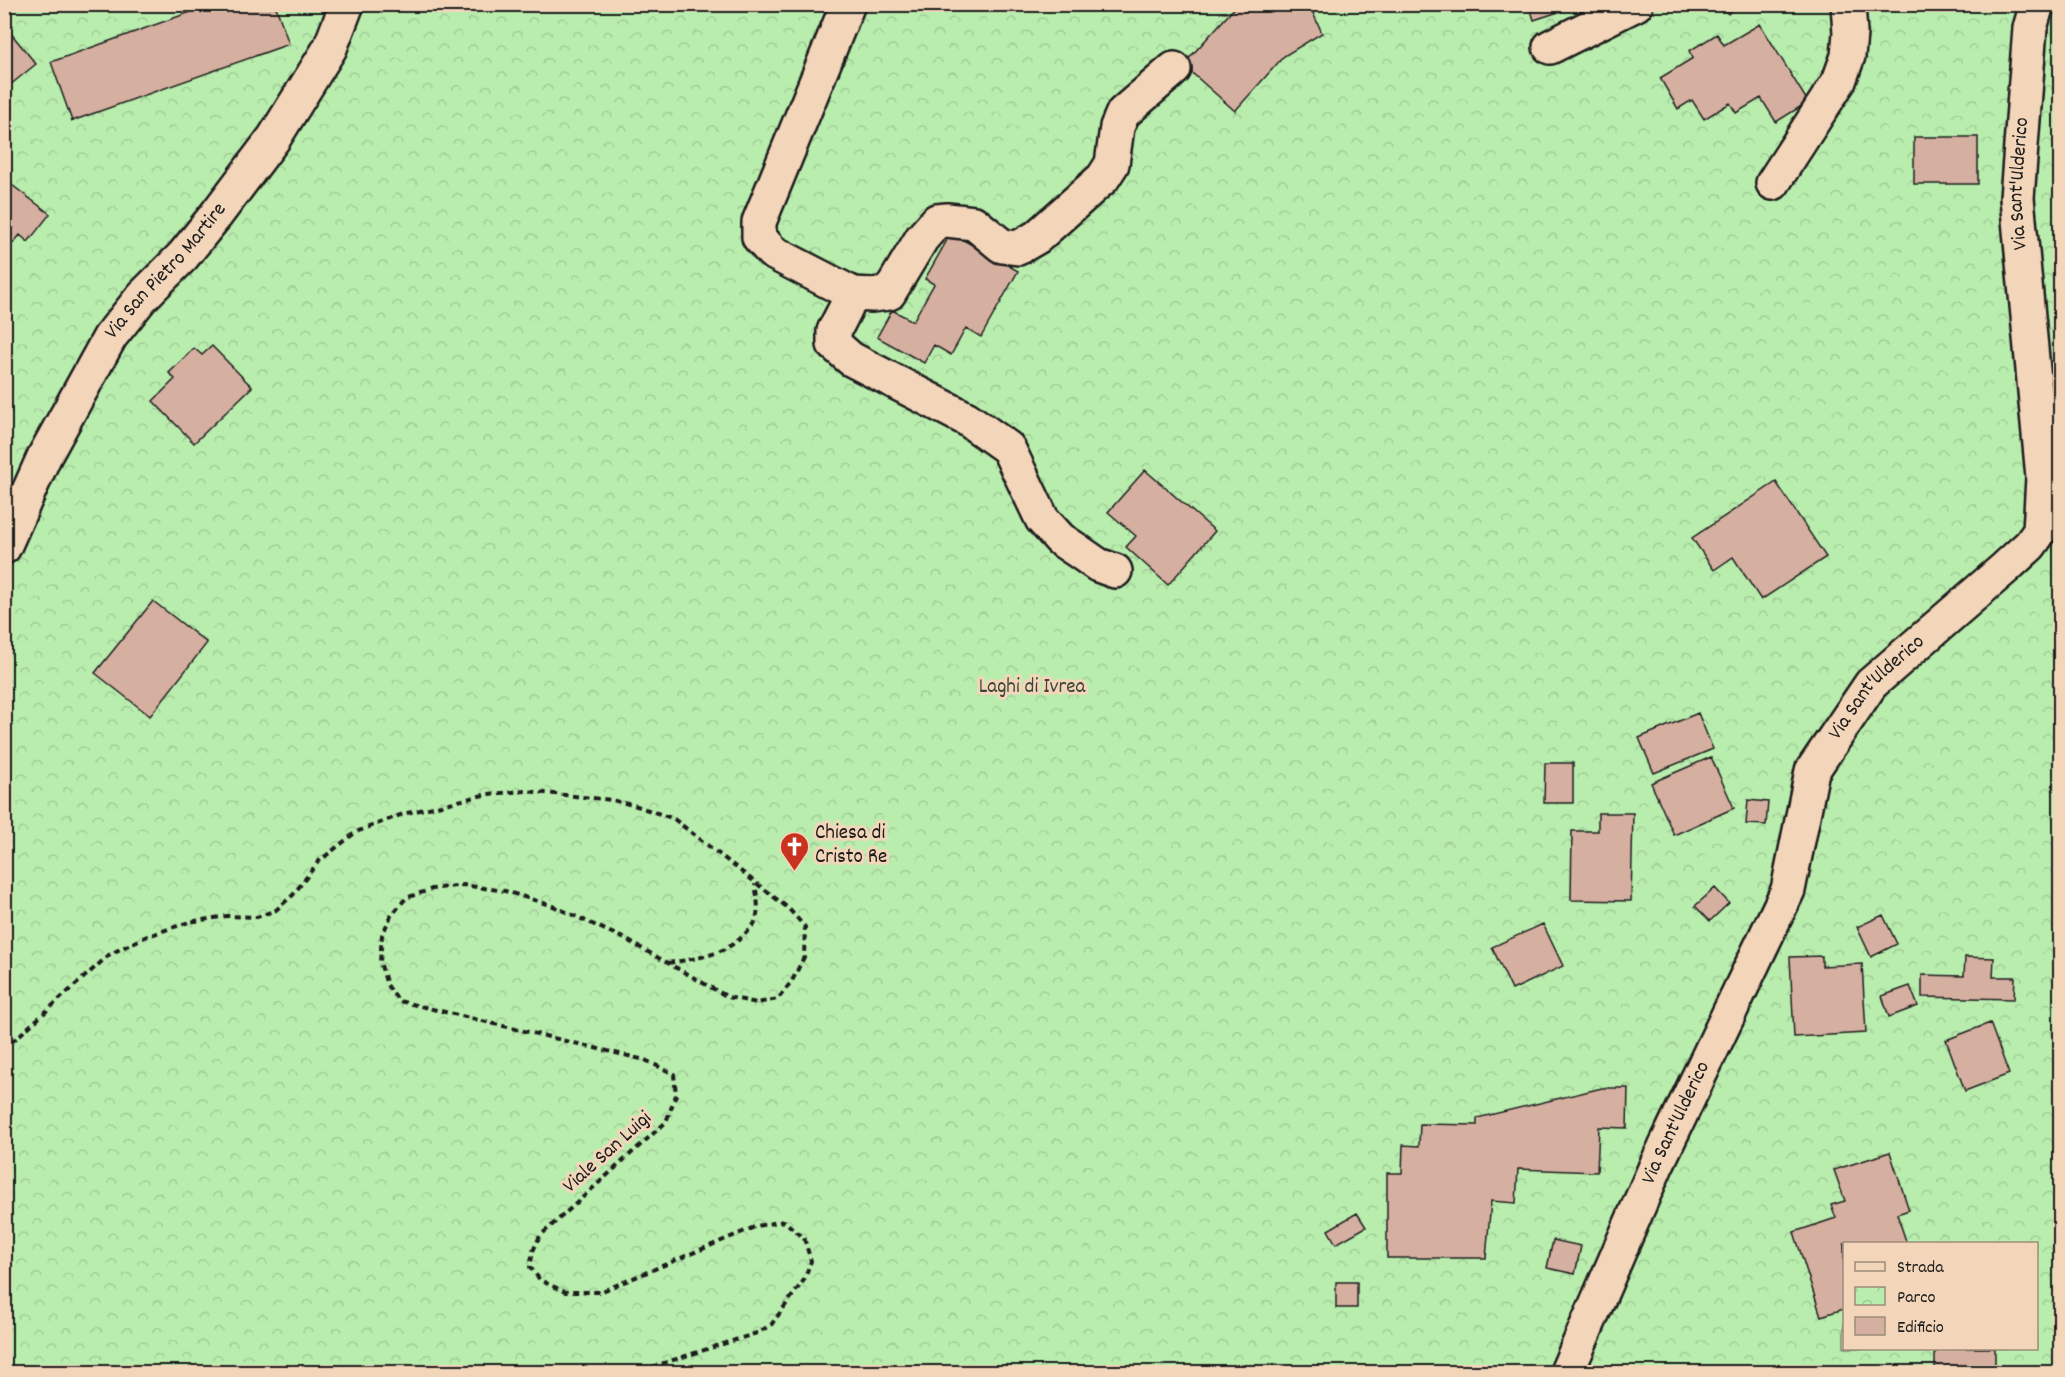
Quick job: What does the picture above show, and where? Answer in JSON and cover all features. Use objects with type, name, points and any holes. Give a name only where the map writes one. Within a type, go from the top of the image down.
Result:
[{"type":"street","name":"Via San Pietro Martire","points":[[4,547],[44,457],[110,337],[141,297],[183,256],[274,138],[330,48],[347,4]]},
{"type":"street","points":[[848,4],[759,222],[759,237],[772,252],[853,294],[889,293],[922,238],[937,221],[974,223],[1002,246],[1018,248],[1037,237],[1103,178],[1112,164],[1117,127],[1123,113],[1174,69]]},
{"type":"street","points":[[1550,47],[1636,4]]},
{"type":"street","points":[[1773,183],[1839,81],[1848,56],[1848,4]]},
{"type":"street","name":"Via Sant'Ulderico","points":[[1567,1372],[1656,1166],[1788,890],[1812,771],[1871,684],[2005,568],[2030,545],[2040,531],[2042,465],[2017,198],[2030,28],[2037,4]]},
{"type":"street","points":[[853,294],[834,331],[834,344],[851,359],[967,419],[1008,447],[1042,519],[1060,539],[1098,565],[1115,571]]},
{"type":"path","name":"Viale San Luigi","points":[[4,1049],[110,954],[145,937],[189,922],[227,916],[257,917],[276,910],[293,895],[318,862],[356,832],[403,814],[488,794],[526,791],[566,794],[637,806],[674,819],[788,908],[805,927],[804,957],[792,981],[778,999],[757,1003],[728,997],[625,939],[554,906],[505,891],[463,885],[432,889],[406,898],[391,916],[382,935],[380,962],[387,985],[399,1001],[645,1060],[674,1074],[676,1095],[666,1122],[540,1236],[533,1251],[530,1267],[540,1280],[566,1292],[600,1292],[757,1226],[784,1221],[804,1238],[811,1261],[804,1280],[771,1325],[757,1333],[636,1372]]},
{"type":"path","points":[[668,963],[702,957],[730,948],[755,924],[758,907],[755,883]]},
{"type":"green space","name":"Laghi di Ivrea","points":[[5,5],[2060,5],[2060,1372],[5,1372]]},
{"type":"building","points":[[213,4],[275,4],[289,44],[72,121],[51,62]]},
{"type":"building","points":[[1238,4],[1309,4],[1322,33],[1284,56],[1235,111],[1183,65]]},
{"type":"building","points":[[1529,4],[1583,4],[1534,20]]},
{"type":"building","points":[[1719,4],[1738,4],[1728,14]]},
{"type":"building","points":[[1760,24],[1808,102],[1776,122],[1761,98],[1736,113],[1730,103],[1704,119],[1692,100],[1678,109],[1660,78],[1693,58],[1689,51],[1717,34],[1724,45]]},
{"type":"building","points":[[9,31],[36,64],[4,90],[4,35]]},
{"type":"building","points":[[1914,137],[1978,137],[1978,184],[1914,184]]},
{"type":"building","points":[[4,179],[50,214],[28,242],[20,235],[4,254]]},
{"type":"building","points":[[951,233],[1018,271],[981,337],[966,328],[951,355],[934,345],[924,363],[877,337],[892,310],[913,321],[934,284],[925,279]]},
{"type":"building","points":[[212,346],[252,387],[194,443],[153,401],[175,379],[169,373],[194,348],[202,355]]},
{"type":"building","points":[[1145,470],[1215,531],[1168,585],[1126,547],[1136,536],[1108,512]]},
{"type":"building","points":[[1776,482],[1826,557],[1761,600],[1733,557],[1714,570],[1692,538]]},
{"type":"building","points":[[153,601],[207,643],[150,716],[95,673]]},
{"type":"building","points":[[1698,713],[1713,749],[1654,773],[1639,738]]},
{"type":"building","points":[[1711,757],[1734,808],[1674,835],[1651,783]]},
{"type":"building","points":[[1545,763],[1573,763],[1573,803],[1544,803]]},
{"type":"building","points":[[1748,800],[1768,802],[1766,825],[1746,824]]},
{"type":"building","points":[[1598,813],[1633,813],[1631,901],[1571,900],[1572,831],[1598,831]]},
{"type":"building","points":[[1715,888],[1729,903],[1710,921],[1695,906]]},
{"type":"building","points":[[1883,915],[1897,944],[1871,957],[1857,927]]},
{"type":"building","points":[[1543,924],[1563,966],[1512,990],[1492,947]]},
{"type":"building","points":[[1822,956],[1822,966],[1862,964],[1866,1033],[1794,1037],[1790,957]]},
{"type":"building","points":[[1965,957],[1994,958],[1993,977],[2015,977],[2014,999],[1922,997],[1922,975],[1964,976]]},
{"type":"building","points":[[1910,986],[1918,1006],[1889,1017],[1882,996]]},
{"type":"building","points":[[1990,1023],[2009,1074],[1965,1091],[1946,1040]]},
{"type":"building","points":[[1602,1088],[1628,1088],[1627,1128],[1599,1127],[1597,1172],[1518,1169],[1516,1203],[1491,1201],[1486,1258],[1387,1258],[1387,1173],[1402,1173],[1403,1145],[1419,1146],[1420,1124],[1477,1125],[1477,1118]]},
{"type":"building","points":[[1890,1152],[1909,1210],[1897,1214],[1906,1242],[1843,1242],[1843,1309],[1821,1316],[1794,1232],[1836,1218],[1831,1205],[1845,1201],[1834,1170]]},
{"type":"building","points":[[1357,1213],[1366,1227],[1336,1244],[1328,1230]]},
{"type":"building","points":[[1553,1240],[1581,1246],[1575,1274],[1547,1268]]},
{"type":"building","points":[[1336,1282],[1357,1282],[1357,1308],[1336,1308]]},
{"type":"building","points":[[1935,1350],[1995,1350],[1995,1372],[1935,1372]]},
{"type":"place","name":"Chiesa di Cristo Re","points":[[794,872]]}]
